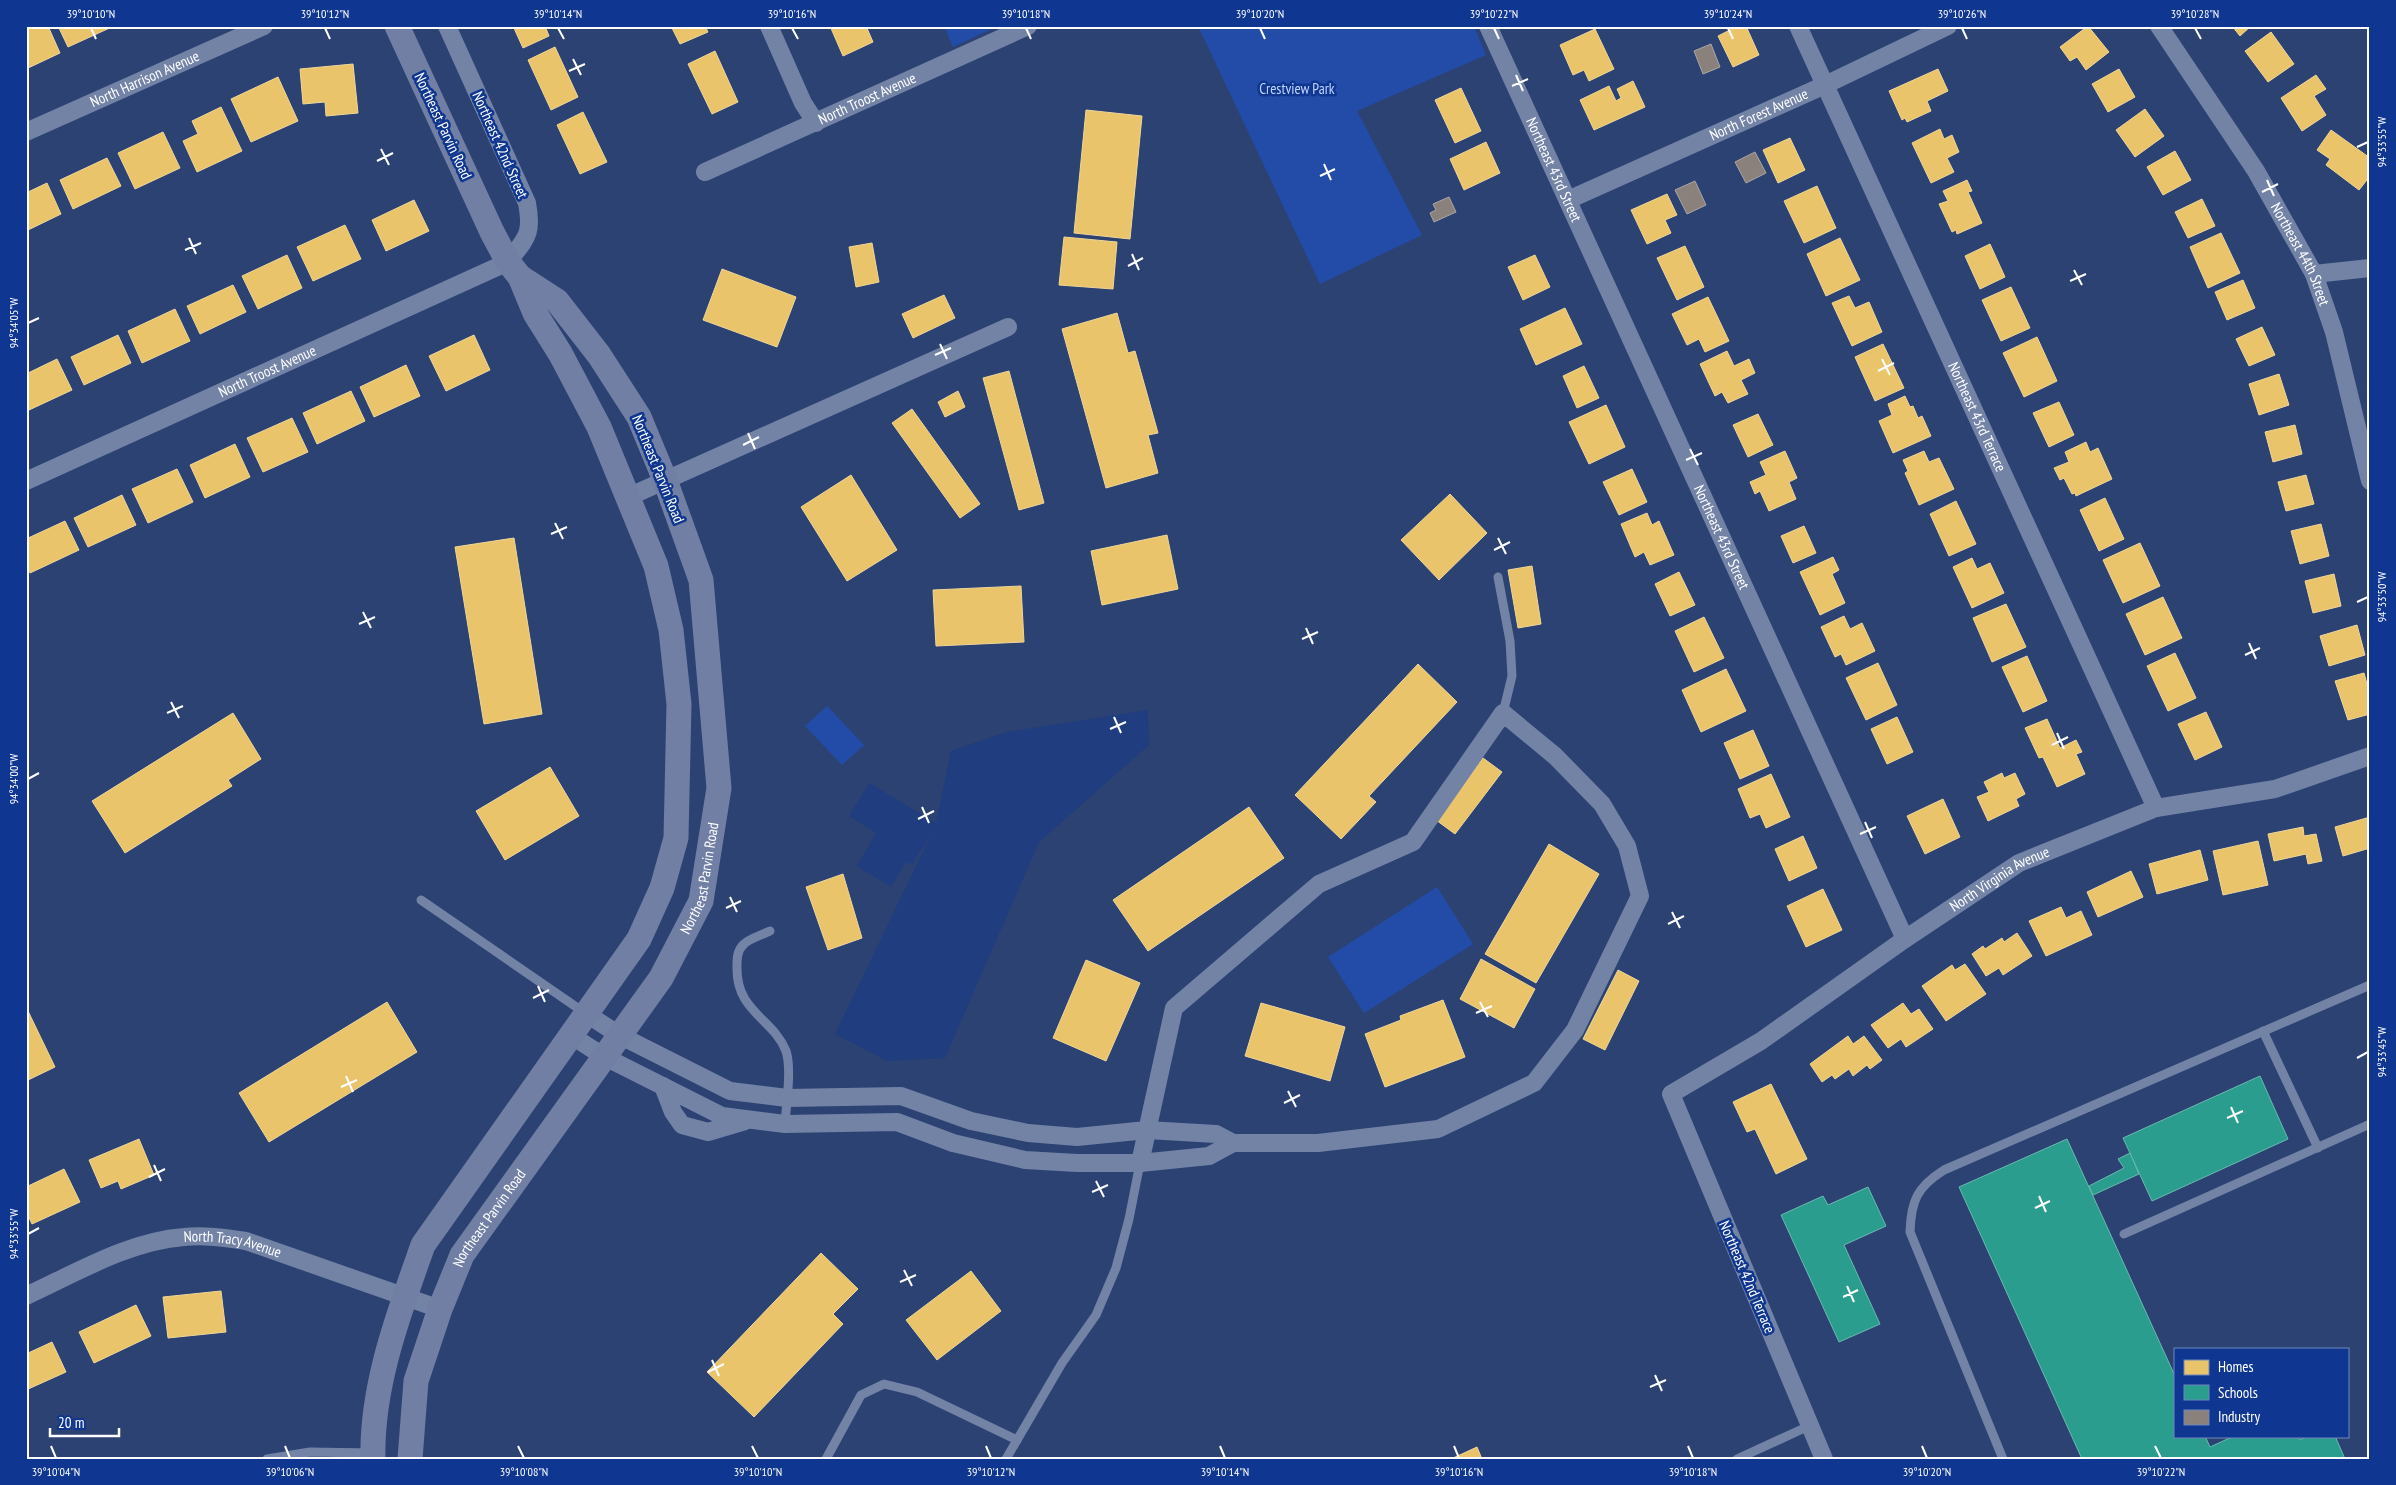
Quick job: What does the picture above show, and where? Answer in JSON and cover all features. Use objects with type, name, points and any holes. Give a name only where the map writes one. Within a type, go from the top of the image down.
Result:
[{"type":"main road","name":"Northeast Parvin Road","points":[[373,1456],[378,1391],[405,1297],[423,1245],[639,939],[662,888],[676,838],[679,704],[671,630],[656,566],[600,427],[560,353],[535,313],[397,26]]},
{"type":"main road","name":"Northeast Parvin Road","points":[[410,1457],[416,1381],[440,1309],[462,1255],[603,1056],[661,978],[700,901],[719,788],[701,580],[665,480],[639,417],[599,355],[557,301],[514,270]]},
{"type":"main road","points":[[373,1456],[410,1457]]},
{"type":"street","name":"North Harrison Avenue","points":[[26,132],[264,26]]},
{"type":"street","name":"Northeast 42nd Street","points":[[447,26],[527,204],[531,222],[514,270]]},
{"type":"street","points":[[769,26],[803,102],[816,124]]},
{"type":"street","name":"North Troost Avenue","points":[[705,172],[816,124],[1028,26]]},
{"type":"street","name":"Northeast 43rd Street","points":[[1488,26],[1905,939]]},
{"type":"street","name":"Northeast 43rd Terrace","points":[[1798,26],[2156,808]]},
{"type":"street","name":"North Forest Avenue","points":[[1568,200],[1825,85],[1948,26]]},
{"type":"street","name":"Northeast 44th Street","points":[[2158,26],[2256,172],[2314,274],[2334,332],[2370,482]]},
{"type":"street","points":[[2314,274],[2370,268]]},
{"type":"street","name":"North Troost Avenue","points":[[26,481],[514,270]]},
{"type":"street","points":[[628,496],[1008,326]]},
{"type":"street","points":[[587,1014],[619,1035],[730,1091],[787,1098],[901,1096],[971,1121],[1028,1133],[1077,1137],[1147,1130],[1216,1134],[1233,1143],[1318,1143],[1438,1129],[1534,1083],[1575,1030],[1640,896],[1627,846],[1602,804],[1555,756],[1503,713],[1413,842],[1319,884],[1174,1008],[1147,1130],[1140,1163]]},
{"type":"street","name":"North Virginia Avenue","points":[[1671,1094],[1761,1041],[1905,939],[2019,863],[2156,808],[2275,789],[2370,756]]},
{"type":"street","points":[[572,1036],[603,1056],[722,1116],[785,1124],[896,1122],[953,1143],[1025,1160],[1077,1163],[1140,1163],[1209,1156],[1233,1143]]},
{"type":"street","points":[[669,1089],[687,1069]]},
{"type":"street","points":[[669,1089],[673,1112],[682,1125],[708,1132],[749,1120]]},
{"type":"street","name":"Northeast 42nd Terrace","points":[[1671,1094],[1824,1459]]},
{"type":"street","name":"North Tracy Avenue","points":[[26,1296],[125,1251],[155,1241],[184,1237],[215,1237],[246,1241],[440,1309]]},
{"type":"lane","points":[[1498,578],[1510,641],[1512,676],[1503,713]]},
{"type":"lane","points":[[421,900],[587,1014]]},
{"type":"lane","points":[[770,931],[743,944],[736,956],[736,981],[747,1003],[777,1037],[786,1052],[787,1098],[785,1124]]},
{"type":"lane","points":[[2003,1459],[1910,1232],[1913,1203],[1920,1191],[1930,1179],[1944,1170],[2370,985]]},
{"type":"lane","points":[[2263,1031],[2318,1148]]},
{"type":"lane","points":[[2124,1234],[2370,1124]]},
{"type":"lane","points":[[1006,1459],[1062,1363],[1099,1307],[1116,1268],[1129,1219],[1140,1163]]},
{"type":"lane","points":[[826,1459],[861,1395],[884,1384],[917,1392],[1017,1440]]},
{"type":"lane","points":[[1738,1459],[1810,1426]]},
{"type":"lane","points":[[267,1459],[310,1452],[373,1456]]},
{"type":"green space","points":[[944,26],[998,26],[953,47]]},
{"type":"green space","name":"Crestview Park","points":[[1198,26],[1474,26],[1486,55],[1357,111],[1422,235],[1320,284]]},
{"type":"green space","points":[[827,706],[864,745],[842,765],[805,726]]},
{"type":"green space","points":[[1437,887],[1473,944],[1364,1013],[1328,957]]},
{"type":"shaded area","points":[[1148,710],[1149,745],[1039,842],[945,1058],[887,1061],[835,1034],[933,831],[912,865],[906,862],[891,887],[857,866],[876,833],[849,816],[869,783],[936,823],[951,751],[1007,732]]},
{"type":"building: Homes","points":[[26,26],[48,26],[60,53],[26,69]]},
{"type":"building: Homes","points":[[58,26],[114,26],[68,47]]},
{"type":"building: Homes","points":[[513,26],[545,26],[549,36],[523,48]]},
{"type":"building: Homes","points":[[671,26],[705,26],[708,32],[680,44]]},
{"type":"building: Homes","points":[[830,26],[866,26],[873,42],[843,56]]},
{"type":"building: Homes","points":[[1738,26],[1746,26],[1759,55],[1733,67],[1718,36]]},
{"type":"building: Homes","points":[[2088,26],[2109,52],[2086,70],[2077,57],[2070,61],[2060,47]]},
{"type":"building: Homes","points":[[2232,26],[2251,26],[2240,36]]},
{"type":"building: Homes","points":[[1595,29],[1614,69],[1589,81],[1584,70],[1573,75],[1560,45]]},
{"type":"building: Homes","points":[[2271,32],[2294,64],[2268,82],[2245,51]]},
{"type":"building: Homes","points":[[555,47],[578,97],[551,110],[528,60]]},
{"type":"building: Homes","points":[[715,51],[738,102],[712,114],[688,64]]},
{"type":"building: Homes","points":[[353,64],[358,113],[326,116],[325,102],[303,104],[300,69]]},
{"type":"building: Homes","points":[[1938,69],[1948,91],[1927,101],[1931,111],[1907,122],[1905,118],[1902,120],[1889,91]]},
{"type":"building: Homes","points":[[2119,69],[2135,97],[2108,112],[2092,84]]},
{"type":"building: Homes","points":[[2316,75],[2326,89],[2314,96],[2326,115],[2302,131],[2281,98]]},
{"type":"building: Homes","points":[[278,77],[298,121],[251,142],[231,99]]},
{"type":"building: Homes","points":[[1633,81],[1645,107],[1594,130],[1580,100],[1609,86],[1616,101],[1621,98],[1617,89]]},
{"type":"building: Homes","points":[[1461,88],[1481,131],[1455,143],[1435,100]]},
{"type":"building: Homes","points":[[221,107],[242,151],[197,172],[183,141],[198,134],[192,121]]},
{"type":"building: Homes","points":[[2145,109],[2164,136],[2135,157],[2116,130]]},
{"type":"building: Homes","points":[[1086,110],[1142,116],[1130,239],[1074,233]]},
{"type":"building: Homes","points":[[583,112],[607,162],[580,174],[557,125]]},
{"type":"building: Homes","points":[[1940,129],[1944,139],[1952,135],[1959,152],[1947,158],[1954,172],[1931,183],[1912,143]]},
{"type":"building: Homes","points":[[2331,130],[2370,158],[2370,176],[2359,190],[2326,165],[2330,159],[2317,150]]},
{"type":"building: Homes","points":[[163,132],[180,168],[135,189],[118,153]]},
{"type":"building: Homes","points":[[1790,138],[1805,170],[1778,183],[1763,150]]},
{"type":"building: Homes","points":[[1486,142],[1500,173],[1464,190],[1450,159]]},
{"type":"building: Homes","points":[[2175,151],[2191,180],[2163,195],[2147,167]]},
{"type":"building: Homes","points":[[107,158],[121,186],[73,209],[60,180]]},
{"type":"building: Homes","points":[[1967,180],[1972,191],[1968,192],[1982,223],[1957,234],[1956,230],[1952,232],[1939,204],[1948,201],[1943,191]]},
{"type":"building: Homes","points":[[47,183],[61,214],[26,231],[26,193]]},
{"type":"building: Homes","points":[[1817,186],[1836,228],[1804,243],[1784,201]]},
{"type":"building: Homes","points":[[1667,194],[1677,215],[1665,220],[1671,233],[1647,244],[1631,210]]},
{"type":"building: Homes","points":[[2202,199],[2215,226],[2188,238],[2175,212]]},
{"type":"building: Homes","points":[[414,200],[429,231],[386,251],[372,220]]},
{"type":"building: Homes","points":[[345,225],[361,259],[313,281],[297,247]]},
{"type":"building: Homes","points":[[2221,233],[2240,273],[2208,288],[2190,247]]},
{"type":"building: Homes","points":[[1064,237],[1117,242],[1113,289],[1059,285]]},
{"type":"building: Homes","points":[[1840,238],[1860,280],[1826,296],[1807,254]]},
{"type":"building: Homes","points":[[872,243],[879,282],[856,287],[849,247]]},
{"type":"building: Homes","points":[[1990,244],[2005,277],[1980,289],[1965,256]]},
{"type":"building: Homes","points":[[1685,246],[1704,287],[1677,300],[1657,258]]},
{"type":"building: Homes","points":[[287,255],[302,288],[258,309],[242,276]]},
{"type":"building: Homes","points":[[1535,255],[1550,287],[1523,300],[1508,267]]},
{"type":"building: Homes","points":[[722,269],[796,297],[777,347],[703,320]]},
{"type":"building: Homes","points":[[2243,280],[2255,308],[2227,320],[2215,292]]},
{"type":"building: Homes","points":[[233,285],[246,312],[200,334],[187,306]]},
{"type":"building: Homes","points":[[2011,287],[2030,328],[2001,341],[1982,300]]},
{"type":"building: Homes","points":[[944,295],[955,318],[913,338],[902,314]]},
{"type":"building: Homes","points":[[1849,296],[1855,308],[1869,302],[1882,332],[1852,346],[1832,303]]},
{"type":"building: Homes","points":[[1708,297],[1729,341],[1705,352],[1699,339],[1687,345],[1672,314]]},
{"type":"building: Homes","points":[[1565,308],[1582,344],[1536,365],[1520,329]]},
{"type":"building: Homes","points":[[175,309],[190,341],[142,363],[128,331]]},
{"type":"building: Homes","points":[[1117,313],[1128,353],[1135,351],[1158,433],[1148,435],[1158,473],[1106,488],[1062,329]]},
{"type":"building: Homes","points":[[2262,327],[2275,355],[2249,366],[2236,339]]},
{"type":"building: Homes","points":[[118,335],[131,363],[84,385],[71,357]]},
{"type":"building: Homes","points":[[474,335],[490,370],[446,391],[429,356]]},
{"type":"building: Homes","points":[[2037,337],[2057,381],[2024,397],[2003,353]]},
{"type":"building: Homes","points":[[1883,344],[1904,388],[1875,401],[1855,357]]},
{"type":"building: Homes","points":[[1727,351],[1734,366],[1749,359],[1755,373],[1741,380],[1748,394],[1728,403],[1722,392],[1715,396],[1700,364]]},
{"type":"building: Homes","points":[[57,359],[72,390],[29,410],[26,405],[26,374]]},
{"type":"building: Homes","points":[[406,365],[420,396],[374,417],[360,387]]},
{"type":"building: Homes","points":[[1584,366],[1599,398],[1577,408],[1563,376]]},
{"type":"building: Homes","points":[[1009,371],[1044,503],[1019,510],[983,378]]},
{"type":"building: Homes","points":[[2279,374],[2289,405],[2259,415],[2249,384]]},
{"type":"building: Homes","points":[[351,391],[365,421],[317,444],[303,413]]},
{"type":"building: Homes","points":[[958,391],[965,407],[945,417],[938,402]]},
{"type":"building: Homes","points":[[1905,396],[1910,407],[1913,406],[1918,418],[1922,416],[1931,436],[1893,453],[1879,421],[1892,415],[1888,404]]},
{"type":"building: Homes","points":[[2059,402],[2074,435],[2049,447],[2033,413]]},
{"type":"building: Homes","points":[[1606,405],[1625,447],[1589,464],[1569,422]]},
{"type":"building: Homes","points":[[912,409],[980,504],[960,518],[892,423]]},
{"type":"building: Homes","points":[[1758,414],[1773,445],[1748,457],[1733,425]]},
{"type":"building: Homes","points":[[292,418],[308,452],[263,472],[247,438]]},
{"type":"building: Homes","points":[[2295,425],[2302,454],[2273,462],[2265,432]]},
{"type":"building: Homes","points":[[2086,442],[2090,452],[2098,448],[2112,479],[2076,496],[2075,493],[2072,494],[2064,478],[2060,480],[2054,468],[2069,462],[2065,452]]},
{"type":"building: Homes","points":[[235,444],[250,477],[205,498],[190,465]]},
{"type":"building: Homes","points":[[1785,451],[1797,478],[1789,482],[1796,499],[1769,511],[1760,491],[1755,494],[1750,482],[1766,475],[1760,462]]},
{"type":"building: Homes","points":[[1924,451],[1929,462],[1939,458],[1954,489],[1919,505],[1905,473],[1908,471],[1903,460]]},
{"type":"building: Homes","points":[[177,469],[193,502],[148,523],[132,489]]},
{"type":"building: Homes","points":[[1632,469],[1647,502],[1619,515],[1603,482]]},
{"type":"building: Homes","points":[[851,475],[897,550],[847,581],[801,507]]},
{"type":"building: Homes","points":[[2306,475],[2314,504],[2286,511],[2278,482]]},
{"type":"building: Homes","points":[[1450,494],[1487,533],[1439,580],[1401,540]]},
{"type":"building: Homes","points":[[122,495],[136,525],[88,547],[74,518]]},
{"type":"building: Homes","points":[[2105,498],[2124,539],[2099,551],[2080,510]]},
{"type":"building: Homes","points":[[1956,501],[1976,544],[1949,556],[1930,514]]},
{"type":"building: Homes","points":[[1647,513],[1652,525],[1659,521],[1674,555],[1650,565],[1644,552],[1635,557],[1621,524]]},
{"type":"building: Homes","points":[[65,521],[79,550],[30,573],[26,565],[26,539]]},
{"type":"building: Homes","points":[[2321,524],[2329,556],[2300,564],[2291,531]]},
{"type":"building: Homes","points":[[1804,526],[1816,553],[1793,563],[1781,536]]},
{"type":"building: Homes","points":[[1167,535],[1178,589],[1102,605],[1091,551]]},
{"type":"building: Homes","points":[[514,538],[542,714],[484,724],[455,547]]},
{"type":"building: Homes","points":[[2140,543],[2160,586],[2123,603],[2103,560]]},
{"type":"building: Homes","points":[[1833,557],[1839,570],[1832,574],[1845,603],[1820,615],[1800,572]]},
{"type":"building: Homes","points":[[1972,558],[1977,569],[1990,563],[2004,593],[1972,608],[1953,567]]},
{"type":"building: Homes","points":[[1532,566],[1541,624],[1518,628],[1508,570]]},
{"type":"building: Homes","points":[[1679,572],[1695,605],[1670,616],[1655,584]]},
{"type":"building: Homes","points":[[2334,574],[2341,606],[2313,613],[2305,581]]},
{"type":"building: Homes","points":[[1021,586],[1024,642],[936,646],[933,590]]},
{"type":"building: Homes","points":[[2163,597],[2182,638],[2145,655],[2126,614]]},
{"type":"building: Homes","points":[[2006,604],[2026,647],[1992,662],[1973,618]]},
{"type":"building: Homes","points":[[1844,616],[1850,629],[1862,623],[1875,651],[1846,665],[1841,654],[1835,657],[1821,627]]},
{"type":"building: Homes","points":[[1704,617],[1724,658],[1694,672],[1675,631]]},
{"type":"building: Homes","points":[[2357,625],[2365,655],[2329,666],[2320,636]]},
{"type":"building: Homes","points":[[2175,653],[2196,698],[2168,711],[2147,666]]},
{"type":"building: Homes","points":[[2027,656],[2047,701],[2023,712],[2002,667]]},
{"type":"building: Homes","points":[[1878,663],[1897,705],[1866,720],[1846,678]]},
{"type":"building: Homes","points":[[1418,664],[1457,702],[1369,796],[1376,802],[1341,839],[1295,795]]},
{"type":"building: Homes","points":[[1726,669],[1746,711],[1701,732],[1682,690]]},
{"type":"building: Homes","points":[[2364,673],[2370,695],[2370,714],[2348,720],[2335,681]]},
{"type":"building: Homes","points":[[2206,712],[2222,747],[2195,760],[2178,724]]},
{"type":"building: Homes","points":[[233,713],[261,759],[228,780],[232,786],[125,853],[92,801]]},
{"type":"building: Homes","points":[[1897,717],[1913,752],[1887,764],[1871,729]]},
{"type":"building: Homes","points":[[2047,719],[2060,748],[2076,740],[2082,752],[2076,754],[2085,774],[2057,787],[2043,757],[2039,758],[2025,728]]},
{"type":"building: Homes","points":[[1753,730],[1769,766],[1740,779],[1724,743]]},
{"type":"building: Homes","points":[[1483,758],[1502,772],[1455,834],[1436,820]]},
{"type":"building: Homes","points":[[550,767],[579,816],[505,860],[476,811]]},
{"type":"building: Homes","points":[[2002,773],[2004,778],[2015,773],[2025,794],[2016,799],[2019,806],[1988,821],[1977,797],[1989,792],[1984,782]]},
{"type":"building: Homes","points":[[1771,774],[1790,817],[1766,828],[1760,814],[1750,818],[1738,789]]},
{"type":"building: Homes","points":[[1943,799],[1960,837],[1925,854],[1907,816]]},
{"type":"building: Homes","points":[[1249,807],[1284,858],[1148,951],[1113,900]]},
{"type":"building: Homes","points":[[2370,817],[2370,848],[2343,856],[2335,827]]},
{"type":"building: Homes","points":[[2303,827],[2304,836],[2316,834],[2322,861],[2308,864],[2306,854],[2274,861],[2268,834]]},
{"type":"building: Homes","points":[[1803,836],[1817,868],[1789,881],[1775,849]]},
{"type":"building: Homes","points":[[2258,841],[2268,885],[2223,895],[2213,851]]},
{"type":"building: Homes","points":[[1549,844],[1599,874],[1536,983],[1485,954]]},
{"type":"building: Homes","points":[[2200,850],[2208,880],[2157,894],[2149,864]]},
{"type":"building: Homes","points":[[2131,871],[2143,897],[2098,917],[2087,892]]},
{"type":"building: Homes","points":[[843,874],[862,938],[828,950],[806,887]]},
{"type":"building: Homes","points":[[1823,889],[1842,930],[1806,947],[1787,906]]},
{"type":"building: Homes","points":[[2061,907],[2066,918],[2081,911],[2092,935],[2046,956],[2029,921]]},
{"type":"building: Homes","points":[[2017,933],[2032,956],[2003,975],[1999,968],[1986,976],[1972,954],[1983,946],[1985,949],[2002,938],[2004,942]]},
{"type":"building: Homes","points":[[1481,959],[1535,989],[1514,1028],[1460,999]]},
{"type":"building: Homes","points":[[1086,960],[1140,983],[1106,1061],[1053,1038]]},
{"type":"building: Homes","points":[[1965,964],[1986,994],[1946,1021],[1922,986],[1952,965],[1955,970]]},
{"type":"building: Homes","points":[[1618,970],[1639,981],[1605,1050],[1583,1039]]},
{"type":"building: Homes","points":[[1443,1000],[1465,1057],[1385,1087],[1365,1034],[1401,1020],[1400,1016]]},
{"type":"building: Homes","points":[[387,1002],[417,1052],[269,1142],[239,1093]]},
{"type":"building: Homes","points":[[1261,1003],[1345,1027],[1330,1081],[1245,1056]]},
{"type":"building: Homes","points":[[1903,1003],[1911,1014],[1919,1009],[1933,1029],[1906,1047],[1901,1039],[1888,1048],[1871,1025]]},
{"type":"building: Homes","points":[[28,1011],[55,1067],[26,1081],[26,1012]]},
{"type":"building: Homes","points":[[1848,1036],[1853,1044],[1864,1036],[1882,1060],[1870,1069],[1867,1065],[1853,1076],[1849,1069],[1835,1079],[1832,1075],[1822,1082],[1810,1064]]},
{"type":"building: Homes","points":[[1771,1084],[1807,1159],[1776,1174],[1755,1129],[1747,1132],[1733,1102]]},
{"type":"building: Homes","points":[[139,1139],[154,1175],[121,1189],[118,1181],[101,1188],[89,1160]]},
{"type":"building: Homes","points":[[64,1169],[80,1202],[32,1224],[26,1211],[26,1187]]},
{"type":"building: Homes","points":[[821,1253],[858,1289],[833,1314],[843,1324],[754,1417],[707,1372]]},
{"type":"building: Homes","points":[[971,1271],[1001,1311],[937,1360],[906,1320]]},
{"type":"building: Homes","points":[[221,1291],[226,1332],[168,1338],[163,1297]]},
{"type":"building: Homes","points":[[136,1305],[151,1336],[94,1363],[79,1332]]},
{"type":"building: Homes","points":[[52,1342],[66,1372],[26,1390],[26,1354]]},
{"type":"building: Homes","points":[[1477,1447],[1482,1459],[1451,1459]]},
{"type":"building: Schools","points":[[2260,1076],[2288,1139],[2152,1201],[2123,1138]]},
{"type":"building: Schools","points":[[2067,1139],[2174,1374],[2174,1438],[2206,1438],[2210,1447],[2230,1438],[2300,1438],[2300,1440],[2304,1438],[2336,1438],[2345,1459],[2082,1459],[1959,1187]]},
{"type":"building: Schools","points":[[2130,1153],[2139,1174],[2093,1195],[2089,1186],[2124,1168],[2118,1159]]},
{"type":"building: Schools","points":[[1868,1187],[1886,1226],[1844,1245],[1880,1324],[1839,1342],[1781,1215],[1823,1196],[1828,1205]]},
{"type":"building: Industry","points":[[1711,44],[1720,67],[1703,74],[1694,51]]},
{"type":"building: Industry","points":[[1755,152],[1766,173],[1746,183],[1735,162]]},
{"type":"building: Industry","points":[[1695,181],[1706,205],[1687,214],[1675,190]]},
{"type":"building: Industry","points":[[1449,197],[1456,212],[1434,222],[1430,213],[1436,210],[1433,204]]}]
